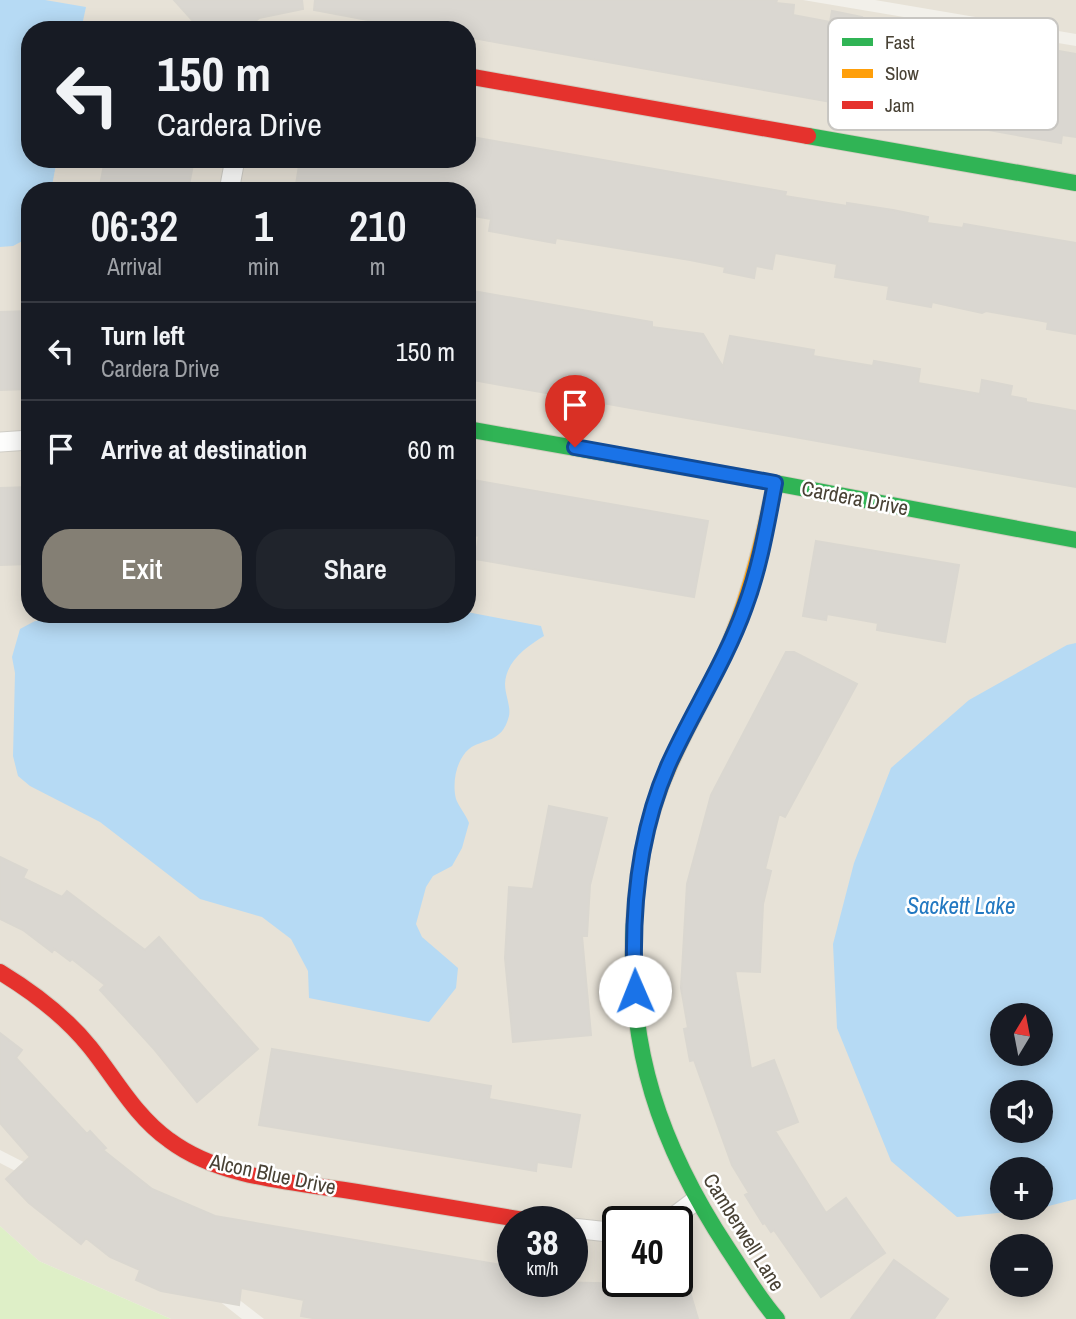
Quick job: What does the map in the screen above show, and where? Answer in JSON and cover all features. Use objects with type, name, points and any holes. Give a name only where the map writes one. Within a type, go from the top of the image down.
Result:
[{"type":"street","points":[[476,78],[1076,183]]},
{"type":"street","name":"Cardera Drive","points":[[476,431],[1076,540]]},
{"type":"street","points":[[0,442],[21,441]]},
{"type":"street","name":"Camberwell Lane","points":[[775,483],[760,559],[745,607],[723,661],[668,767],[657,797],[637,900],[634,973],[640,1048],[651,1095],[695,1201],[777,1319]]},
{"type":"street","name":"Alcon Blue Drive","points":[[0,972],[13,979],[56,1014],[89,1046],[119,1090],[170,1141],[201,1159],[251,1173],[497,1215]]},
{"type":"street","points":[[688,1206],[695,1201]]},
{"type":"shaded area","points":[[0,0],[803,0],[910,18],[828,18],[828,130],[1058,130],[1058,43],[1076,46],[1076,1319],[264,1319],[133,1218],[0,1150]]},
{"type":"shaded area","points":[[875,0],[1076,0],[1076,34],[1058,31],[1058,18],[981,18]]},
{"type":"shaded area","points":[[0,1163],[128,1229],[242,1319],[171,1319],[39,1261],[0,1226]]},
{"type":"green space","points":[[0,1226],[39,1261],[171,1319],[0,1319]]},
{"type":"water","points":[[0,0],[45,0],[86,7],[83,21],[21,21],[21,168],[55,168],[53,182],[21,182],[21,242],[13,246],[0,247]]},
{"type":"water","points":[[476,614],[541,626],[544,636],[524,650],[513,662],[506,676],[509,716],[506,725],[497,736],[469,749],[456,772],[456,799],[469,823],[462,848],[452,866],[433,876],[426,887],[416,924],[422,937],[458,968],[456,988],[429,1022],[309,998],[308,971],[291,939],[262,917],[200,899],[100,822],[30,786],[18,776],[13,756],[15,673],[12,657],[20,629],[31,623],[476,623]]},
{"type":"water","name":"Sackett Lake","points":[[1076,643],[1076,1199],[1053,1205],[1053,1157],[990,1157],[990,1214],[957,1217],[891,1161],[837,1028],[833,944],[854,863],[891,768],[969,700],[1067,645]]},
{"type":"building","points":[[174,0],[302,0],[303,9],[259,18],[256,21],[193,21]]},
{"type":"building","points":[[315,0],[777,0],[776,3],[794,5],[793,15],[828,22],[828,101],[476,39],[476,21],[373,21],[314,10]]},
{"type":"building","points":[[832,11],[862,18],[831,18]]},
{"type":"building","points":[[1058,51],[1076,54],[1076,137],[1062,135],[1061,143],[988,130],[1058,130]]},
{"type":"building","points":[[476,138],[786,192],[785,196],[893,210],[928,217],[927,223],[963,228],[964,224],[1076,243],[1076,334],[1047,329],[1048,322],[986,311],[982,313],[932,302],[931,307],[887,299],[889,286],[835,277],[837,264],[775,253],[772,269],[756,266],[754,278],[724,272],[725,267],[690,260],[556,238],[555,243],[489,231],[491,219],[476,216],[476,182],[296,182],[299,168],[476,168]]},
{"type":"building","points":[[103,168],[192,168],[190,182],[101,182]]},
{"type":"building","points":[[476,292],[652,322],[652,327],[703,334],[723,367],[730,336],[814,350],[813,356],[873,366],[874,361],[920,369],[918,383],[980,394],[982,380],[1012,386],[1010,396],[1026,399],[1026,402],[1076,411],[1076,487],[476,381]]},
{"type":"building","points":[[21,311],[21,389],[0,390],[0,312]]},
{"type":"building","points":[[476,481],[708,521],[694,597],[476,559],[479,536],[476,536]]},
{"type":"building","points":[[21,487],[21,564],[0,565],[0,488]]},
{"type":"building","points":[[816,541],[959,565],[945,642],[877,630],[878,623],[827,614],[826,620],[803,616]]},
{"type":"building","points":[[786,652],[794,652],[857,684],[785,817],[779,814],[765,869],[771,871],[763,904],[760,972],[735,971],[751,1069],[774,1060],[798,1122],[775,1131],[826,1213],[846,1198],[885,1253],[821,1297],[774,1230],[771,1232],[765,1223],[763,1224],[745,1195],[749,1193],[732,1165],[694,1060],[690,1061],[681,988],[687,884],[711,795]]},
{"type":"building","points":[[549,806],[607,818],[590,885],[587,936],[582,936],[591,1035],[513,1042],[505,958],[509,887],[533,889]]},
{"type":"building","points":[[0,857],[27,870],[23,878],[62,897],[67,891],[145,950],[159,937],[258,1049],[197,1102],[154,1049],[100,990],[105,985],[72,959],[70,961],[54,949],[52,952],[23,930],[0,919]]},
{"type":"building","points":[[0,1033],[22,1050],[16,1058],[87,1134],[90,1131],[106,1148],[103,1150],[152,1189],[215,1216],[497,1264],[497,1297],[588,1297],[588,1283],[602,1283],[602,1297],[692,1297],[698,1319],[318,1319],[301,1316],[304,1300],[241,1288],[239,1305],[161,1291],[136,1280],[140,1270],[110,1257],[86,1238],[81,1244],[29,1203],[6,1179],[30,1157],[0,1123]]},
{"type":"building","points":[[272,1049],[491,1086],[489,1099],[580,1115],[571,1167],[537,1162],[536,1171],[259,1125]]},
{"type":"building","points":[[894,1260],[948,1299],[934,1319],[851,1319]]},
{"type":"traffic: fast","points":[[808,136],[1076,183]]},
{"type":"traffic: fast","points":[[476,431],[1076,540]]},
{"type":"traffic: fast","points":[[634,922],[633,968],[642,1053],[652,1094],[666,1133],[704,1211],[751,1285],[777,1319]]},
{"type":"traffic: slow","points":[[634,922],[641,861],[656,800],[686,730],[718,669],[746,600],[775,483]]},
{"type":"traffic: jam","points":[[476,78],[808,136]]},
{"type":"traffic: jam","points":[[0,972],[36,996],[70,1025],[146,1120],[189,1153],[235,1171],[259,1177],[497,1215]]},
{"type":"route","points":[[575,447],[775,483],[760,559],[745,607],[723,661],[688,725],[657,797],[641,866],[637,900],[634,935],[635,991]]}]
